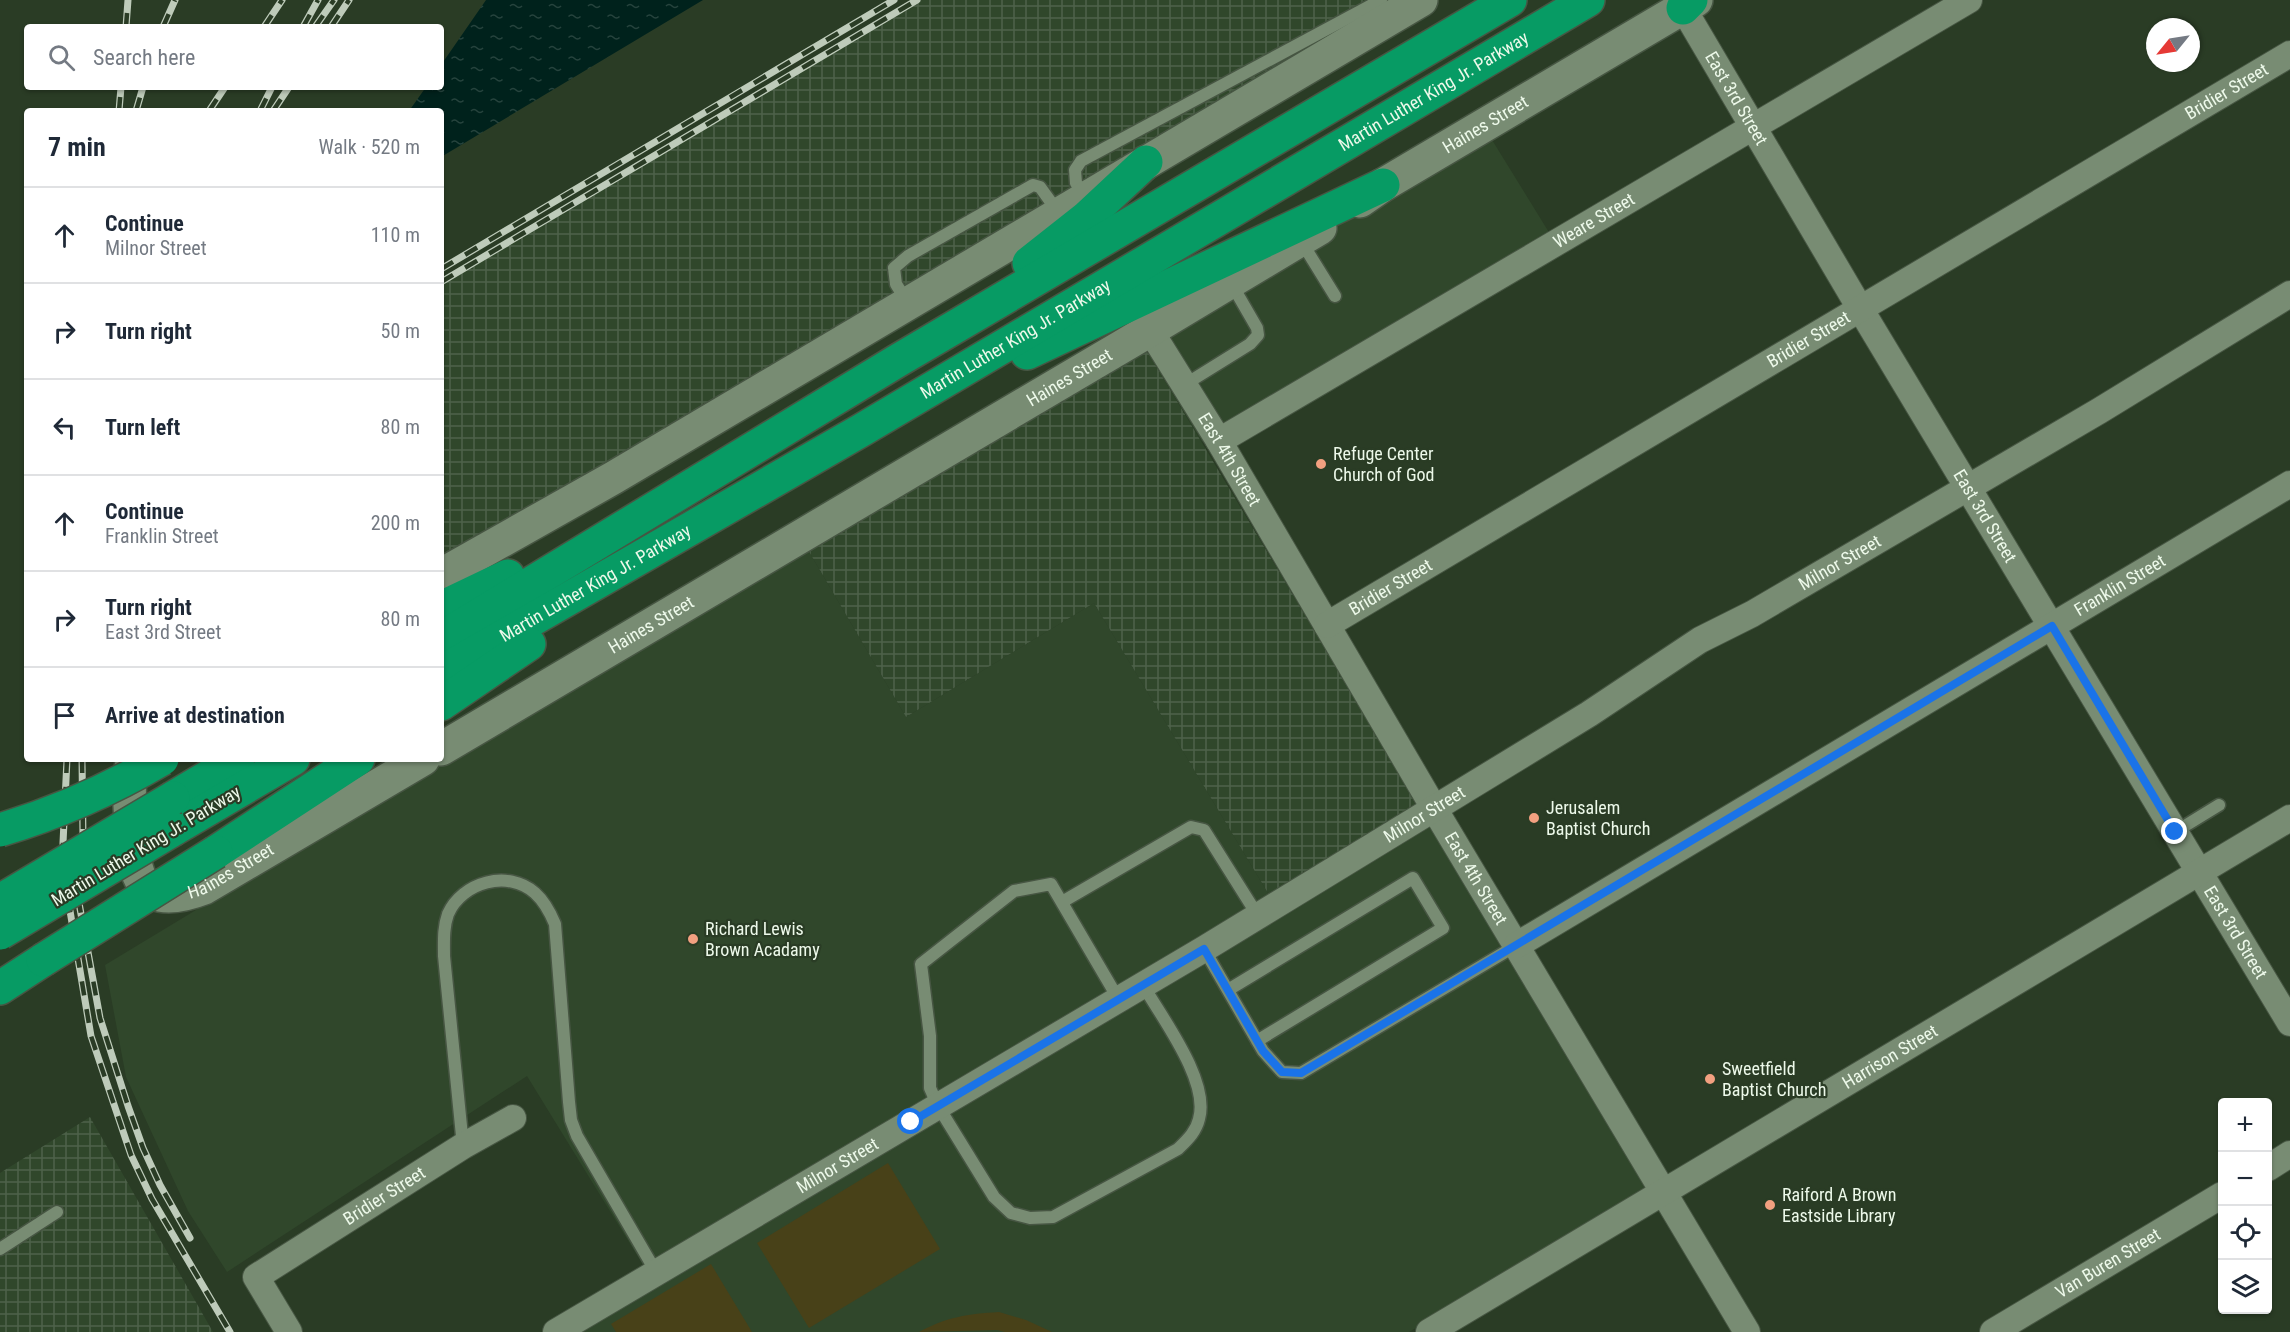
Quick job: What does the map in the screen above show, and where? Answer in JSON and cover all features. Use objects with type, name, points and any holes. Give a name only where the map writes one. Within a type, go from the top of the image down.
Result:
[{"type":"highway","name":"Martin Luther King Jr. Parkway","points":[[444,636],[897,361],[1510,0]]},
{"type":"highway","name":"Martin Luther King Jr. Parkway","points":[[444,670],[860,431],[1588,0]]},
{"type":"highway","points":[[897,361],[1086,219],[1146,162]]},
{"type":"highway","points":[[860,431],[1124,309],[1383,185]]},
{"type":"highway","points":[[444,702],[764,487]]},
{"type":"highway","points":[[444,607],[504,578],[583,550]]},
{"type":"highway","points":[[0,830],[28,822],[80,801],[156,762]]},
{"type":"highway","name":"Martin Luther King Jr. Parkway","points":[[0,933],[173,813],[234,762]]},
{"type":"highway","name":"Martin Luther King Jr. Parkway","points":[[0,901],[173,813],[285,762]]},
{"type":"highway","points":[[0,988],[353,762]]},
{"type":"street","name":"Weare Street","points":[[1219,441],[1969,0]]},
{"type":"street","points":[[444,573],[613,477],[1146,162],[1406,1]]},
{"type":"street","name":"East 3rd Street","points":[[1690,2],[1755,126],[1861,310],[2290,1023]]},
{"type":"street","name":"Haines Street","points":[[444,747],[1150,330],[1301,239],[1383,185],[1690,2]]},
{"type":"street","name":"Bridier Street","points":[[1327,625],[2290,54]]},
{"type":"street","name":"Milnor Street","points":[[556,1332],[1204,949],[1589,714],[1700,640],[1752,614],[2099,411],[2290,294]]},
{"type":"street","name":"East 4th Street","points":[[1150,330],[1219,441],[1747,1332]]},
{"type":"street","name":"Franklin Street","points":[[1517,945],[2290,484]]},
{"type":"street","name":"Haines Street","points":[[133,762],[129,789],[133,861],[138,876],[147,888],[157,894],[170,897],[186,895],[204,888],[418,762]]},
{"type":"street","name":"Harrison Street","points":[[1430,1332],[2290,818]]},
{"type":"street","name":"Bridier Street","points":[[289,1332],[256,1276],[463,1146],[513,1118]]},
{"type":"street","points":[[2272,1166],[2290,1155]]},
{"type":"street","name":"Van Buren Street","points":[[1993,1332],[2218,1198]]},
{"type":"lane","points":[[1072,206],[1076,183],[1074,170],[1082,161],[1406,1]]},
{"type":"lane","points":[[1301,239],[1335,296]]},
{"type":"lane","points":[[1184,385],[1250,344],[1258,335],[1257,328],[1230,282]]},
{"type":"lane","points":[[2175,832],[2219,805]]},
{"type":"lane","points":[[1062,902],[1191,827],[1204,830],[1258,916]]},
{"type":"lane","points":[[1228,990],[1413,878],[1443,928],[1257,1041]]},
{"type":"lane","points":[[463,1146],[444,956],[444,932],[449,913],[460,897],[476,886],[495,880],[516,882],[533,891],[547,906],[555,924],[571,1120],[577,1136],[656,1272]]},
{"type":"lane","points":[[1119,999],[1051,884],[1014,891],[921,964],[930,1036],[930,1088],[938,1106],[994,1197],[1011,1213],[1030,1218],[1053,1217],[1178,1149],[1191,1137],[1200,1118],[1200,1096],[1195,1075],[1143,985]]},
{"type":"lane","points":[[1204,949],[1263,1051],[1282,1072],[1301,1073],[1517,945]]},
{"type":"lane","points":[[0,1249],[57,1212]]},
{"type":"shaded area","points":[[921,0],[1402,0],[444,561],[444,282]]},
{"type":"shaded area","points":[[1489,135],[1550,234],[1202,442],[1141,341]]},
{"type":"shaded area","points":[[1141,341],[1430,824],[1280,913],[1094,603],[906,717],[804,543]]},
{"type":"shaded area","name":"Richard Lewis Brown Acadamy","points":[[804,543],[906,717],[1094,603],[1280,913],[1430,824],[1650,1189],[1409,1332],[578,1332],[656,1286],[527,1076],[227,1272],[188,1211],[126,1077],[105,965]]},
{"type":"shaded area","points":[[90,1117],[213,1332],[0,1332],[0,1173]]},
{"type":"shaded area","points":[[888,1163],[940,1249],[809,1328],[757,1243]]},
{"type":"shaded area","points":[[711,1264],[752,1332],[616,1332],[611,1324]]},
{"type":"shaded area","points":[[999,1312],[1026,1320],[1052,1332],[997,1330],[919,1332],[957,1317]]},
{"type":"water","points":[[486,0],[703,0],[444,155],[444,108],[411,108],[424,90],[444,90],[444,61]]},
{"type":"railway","points":[[126,24],[128,0]]},
{"type":"railway","points":[[164,24],[175,0]]},
{"type":"railway","points":[[266,24],[282,0]]},
{"type":"railway","points":[[305,24],[318,0]]},
{"type":"railway","points":[[317,24],[334,0]]},
{"type":"railway","points":[[333,24],[349,0]]},
{"type":"railway","points":[[444,267],[894,0]]},
{"type":"railway","points":[[444,280],[917,0]]},
{"type":"railway","points":[[119,108],[121,90]]},
{"type":"railway","points":[[137,108],[142,90]]},
{"type":"railway","points":[[211,108],[223,90]]},
{"type":"railway","points":[[262,108],[270,90]]},
{"type":"railway","points":[[275,108],[287,90]]},
{"type":"railway","points":[[67,762],[63,843],[65,881],[91,1036],[131,1155],[152,1199],[230,1332]]},
{"type":"railway","points":[[82,762],[83,837],[79,903],[100,1018],[143,1148],[160,1185],[190,1238]]},
{"type":"place","name":"Refuge Center Church of God","points":[[1321,464]]},
{"type":"place","name":"Jerusalem Baptist Church","points":[[1534,818]]},
{"type":"place","name":"Richard Lewis Brown Acadamy","points":[[693,939]]},
{"type":"place","name":"Sweetfield Baptist Church","points":[[1710,1079]]},
{"type":"place","name":"Raiford A Brown Eastside Library","points":[[1770,1205]]},
{"type":"route","points":[[911,1122],[1204,949],[1263,1051],[1282,1072],[1301,1073],[2052,626],[2175,832]]}]
